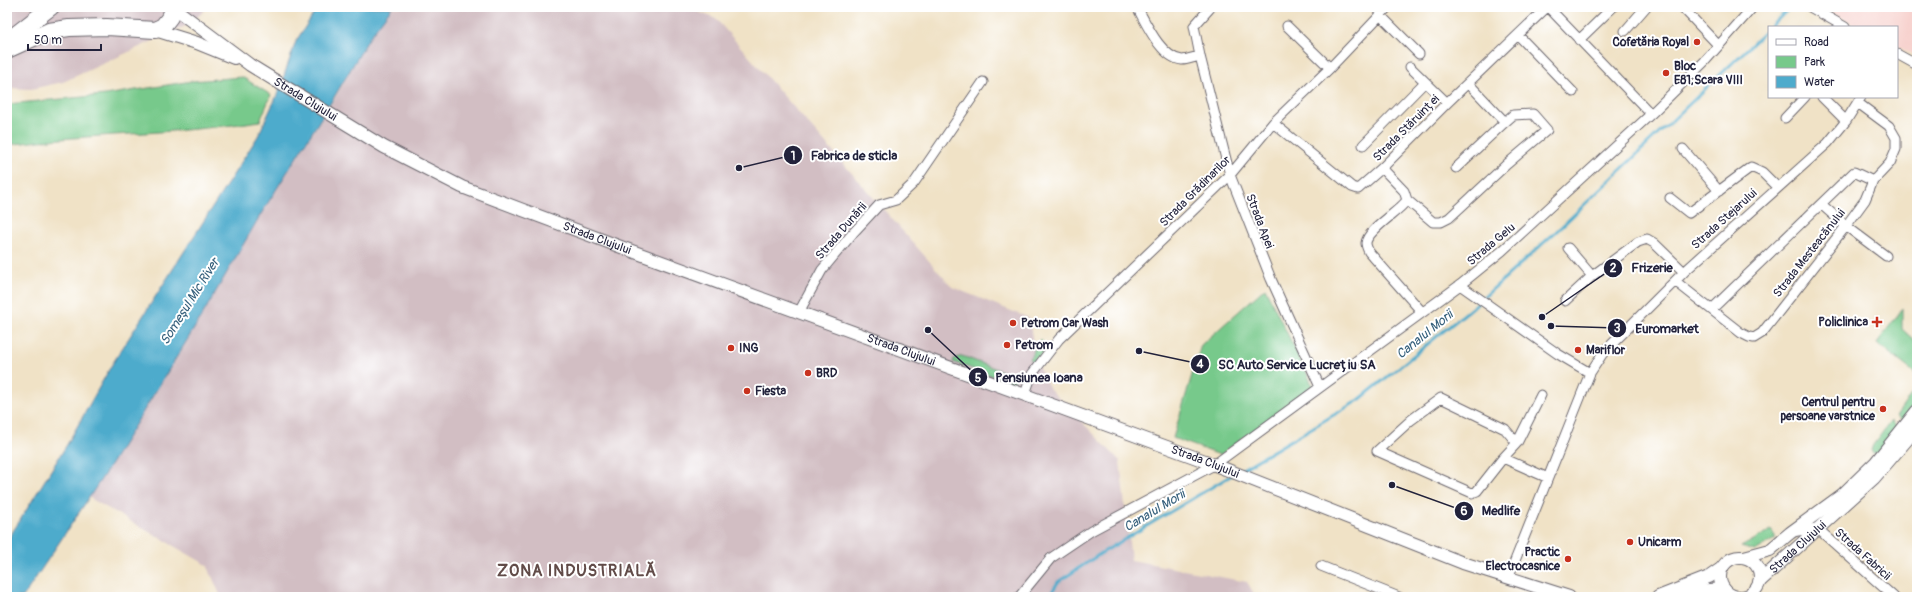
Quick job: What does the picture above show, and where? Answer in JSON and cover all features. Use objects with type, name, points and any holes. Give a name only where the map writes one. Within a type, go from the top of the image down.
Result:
[{"type":"highway","points":[[7,41],[51,7]]},
{"type":"highway","points":[[60,7],[58,15],[69,28]]},
{"type":"highway","points":[[7,50],[49,31],[69,28],[107,27],[155,30],[163,26],[174,8]]},
{"type":"main road","name":"Strada Clujului","points":[[174,8],[250,65],[339,118],[384,147],[462,187],[537,216],[1226,469],[1463,562],[1569,597]]},
{"type":"main road","name":"Strada Clujului","points":[[155,30],[197,42],[250,65]]},
{"type":"main road","points":[[1832,508],[1842,495],[1876,462],[1917,411]]},
{"type":"main road","points":[[1832,508],[1874,478],[1917,428]]},
{"type":"main road","name":"Strada Clujului","points":[[1672,593],[1730,594],[1744,596],[1754,590],[1817,528],[1832,508]]},
{"type":"main road","name":"Strada Clujului","points":[[1744,558],[1770,550],[1790,533],[1832,508]]},
{"type":"main road","name":"Strada Clujului","points":[[1658,597],[1672,593],[1709,577],[1722,568],[1729,560],[1734,558],[1749,559],[1757,567],[1759,572],[1754,590]]},
{"type":"main road","points":[[1722,568],[1720,579],[1730,594]]},
{"type":"street","points":[[1137,7],[1158,44],[1170,56],[1182,60],[1200,56]]},
{"type":"street","name":"Strada Apei","points":[[1211,7],[1194,26],[1200,56],[1230,175],[1271,279],[1320,387]]},
{"type":"street","name":"Strada Grădinarilor","points":[[1025,394],[1032,374],[1059,339],[1230,175],[1274,123],[1330,68],[1388,7]]},
{"type":"street","name":"Strada Stăruinței","points":[[1274,123],[1352,187],[1358,189],[1382,168],[1547,7],[1651,114]]},
{"type":"street","points":[[1579,40],[1613,7]]},
{"type":"street","points":[[1625,31],[1646,7]]},
{"type":"street","points":[[1682,7],[1718,45]]},
{"type":"street","name":"Strada Gelu","points":[[1019,597],[1051,558],[1091,531],[1214,465],[1460,285],[1502,251],[1651,114],[1705,62],[1718,45],[1753,7]]},
{"type":"street","points":[[1811,8],[1843,26]]},
{"type":"street","points":[[1380,15],[1419,54]]},
{"type":"street","points":[[1286,26],[1330,68]]},
{"type":"street","points":[[1518,35],[1574,92]]},
{"type":"street","points":[[1898,55],[1917,65]]},
{"type":"street","points":[[1410,67],[1447,103]]},
{"type":"street","name":"Strada Dunării","points":[[799,312],[822,270],[853,233],[880,205],[896,200],[914,183],[983,82]]},
{"type":"street","points":[[1364,144],[1426,82]]},
{"type":"street","points":[[1468,83],[1505,122]]},
{"type":"street","points":[[1785,118],[1804,98]]},
{"type":"street","points":[[1823,98],[1846,121]]},
{"type":"street","name":"Strada Stejarului","points":[[1508,578],[1590,373],[1604,353],[1684,272],[1777,187],[1828,143],[1846,121],[1860,100]]},
{"type":"street","name":"Strada Mesteacănului","points":[[1675,281],[1741,333],[1748,337],[1754,338],[1762,333],[1865,200],[1873,181],[1890,163],[1896,148],[1896,138],[1889,126],[1860,100]]},
{"type":"street","points":[[1382,168],[1404,191],[1407,200],[1433,222],[1440,222],[1449,218],[1507,164],[1547,130],[1532,114],[1513,115],[1456,168]]},
{"type":"street","points":[[1683,149],[1719,191]]},
{"type":"street","points":[[1670,198],[1689,213],[1751,168],[1762,172],[1777,187]]},
{"type":"street","points":[[1712,309],[1854,172],[1873,181]]},
{"type":"street","points":[[1407,200],[1403,206],[1369,236],[1366,244],[1369,252],[1422,312]]},
{"type":"street","points":[[1821,204],[1846,226],[1886,256]]},
{"type":"street","points":[[1565,301],[1592,276],[1638,242],[1647,239],[1654,243],[1684,272]]},
{"type":"street","points":[[1568,248],[1592,276]]},
{"type":"street","points":[[1460,285],[1558,354],[1590,373]]},
{"type":"street","points":[[1517,443],[1505,429],[1441,398],[1411,420],[1376,451],[1472,493],[1477,491],[1517,443],[1541,395]]},
{"type":"street","points":[[1503,458],[1548,478]]},
{"type":"street","points":[[1790,533],[1817,528]]},
{"type":"street","name":"Strada Fabricii","points":[[1817,528],[1894,597]]},
{"type":"street","points":[[1321,566],[1399,597]]},
{"type":"shaded area","points":[[7,7],[208,7],[190,24],[63,82],[31,89],[7,88]]},
{"type":"shaded area","points":[[392,7],[687,7],[716,19],[952,287],[1029,318],[1036,362],[1050,389],[1120,461],[1131,560],[1247,582],[1256,597],[221,597],[207,565],[88,497],[108,469],[181,351],[261,214],[334,99],[371,35]]},
{"type":"shaded area","points":[[1822,7],[1917,7],[1917,57],[1898,47],[1898,26],[1858,26]]},
{"type":"green space","points":[[242,77],[271,95],[260,121],[197,129],[70,138],[7,145],[7,104],[105,95],[192,81]]},
{"type":"green space","points":[[1265,288],[1313,386],[1220,455],[1173,438],[1201,345]]},
{"type":"green space","points":[[1902,309],[1902,329],[1917,343],[1917,375],[1877,343]]},
{"type":"green space","points":[[1040,339],[1048,349],[1033,362],[1030,358]]},
{"type":"green space","points":[[962,356],[1010,374],[1015,381],[1013,383],[953,362],[954,359]]},
{"type":"green space","points":[[1917,386],[1917,406],[1906,421],[1900,420],[1896,416]]},
{"type":"green space","points":[[1891,421],[1899,430],[1881,453],[1873,454],[1871,450],[1873,445]]},
{"type":"green space","points":[[1771,530],[1775,536],[1775,539],[1755,551],[1741,547]]},
{"type":"water","name":"Someşul Mic River","points":[[318,7],[392,7],[371,35],[261,214],[200,319],[108,469],[23,597],[7,597],[7,541],[68,443],[111,366],[258,136],[278,93],[296,41]]},
{"type":"waterway","name":"Canalul Morii","points":[[1771,26],[1791,7]]},
{"type":"waterway","name":"Canalul Morii","points":[[1239,471],[1359,400],[1473,307],[1560,228],[1768,29]]},
{"type":"waterway","name":"Canalul Morii","points":[[1049,597],[1058,582],[1100,554],[1232,475]]},
{"type":"place","name":"Cofetăria Royal","points":[[1697,42]]},
{"type":"place","name":"Bloc E81;Scara VIII","points":[[1666,73]]},
{"type":"place","name":"Fabrica de sticla","points":[[739,168]]},
{"type":"place","name":"Frizerie","points":[[1542,317]]},
{"type":"place","name":"Policlinica","points":[[1877,322]]},
{"type":"place","name":"Petrom Car Wash","points":[[1013,323]]},
{"type":"place","name":"Euromarket","points":[[1551,326]]},
{"type":"place","name":"Pensiunea Ioana","points":[[928,330]]},
{"type":"place","name":"Petrom","points":[[1007,345]]},
{"type":"place","name":"ING","points":[[731,348]]},
{"type":"place","name":"Mariflor","points":[[1578,350]]},
{"type":"place","name":"SC Auto Service Lucrețiu SA","points":[[1139,351]]},
{"type":"place","name":"BRD","points":[[808,373]]},
{"type":"place","name":"Fiesta","points":[[747,391]]},
{"type":"place","name":"Centrul pentru persoane varstnice","points":[[1883,409]]},
{"type":"place","name":"Medlife","points":[[1392,485]]},
{"type":"place","name":"Unicarm","points":[[1630,542]]},
{"type":"place","name":"Practic Electrocasnice","points":[[1568,559]]},
{"type":"district","name":"ZONA INDUSTRIALĂ","points":[[577,570]]}]
